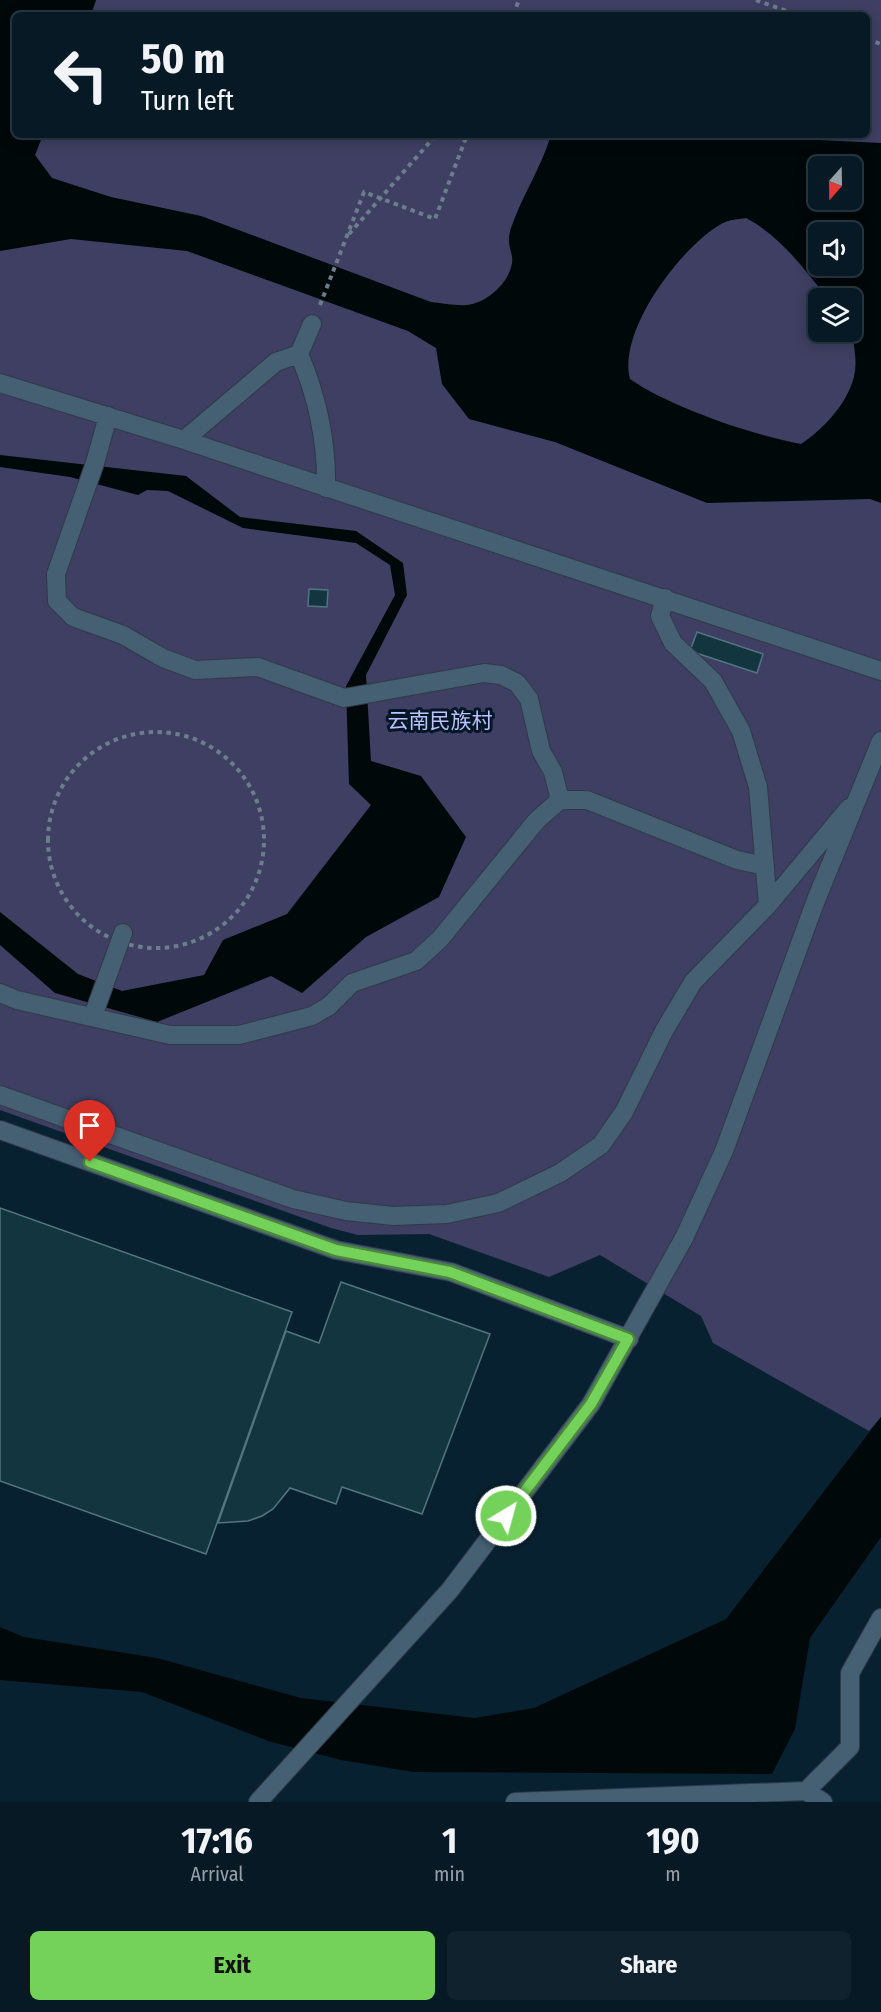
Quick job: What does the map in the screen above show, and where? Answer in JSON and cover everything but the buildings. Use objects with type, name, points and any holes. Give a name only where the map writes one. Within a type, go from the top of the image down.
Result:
[{"type":"street","points":[[312,324],[299,354],[314,394],[326,459],[326,488]]},
{"type":"street","points":[[184,440],[276,362],[299,354]]},
{"type":"street","points":[[0,383],[184,440],[881,671]]},
{"type":"street","points":[[108,416],[95,463],[56,574],[57,601],[73,617],[123,635],[163,658],[195,670],[258,667],[344,698],[484,673],[501,675],[517,683],[529,699],[541,751],[553,771],[560,800]]},
{"type":"street","points":[[665,598],[660,616],[673,643],[713,681],[741,731],[758,787],[768,905]]},
{"type":"street","points":[[258,1802],[450,1590],[591,1404],[684,1238],[724,1151],[816,900],[881,741]]},
{"type":"street","points":[[0,1095],[293,1199],[346,1211],[393,1216],[447,1214],[498,1203],[560,1173],[601,1145],[624,1112],[664,1031],[693,982],[768,905],[860,795]]},
{"type":"street","points":[[0,993],[17,1000],[95,1012],[170,1035],[239,1035],[312,1016],[329,1006],[352,983],[416,961],[440,939],[537,820],[560,800],[587,800],[737,860],[765,866]]},
{"type":"street","points":[[95,1012],[121,937]]},
{"type":"street","points":[[0,1130],[336,1250],[450,1272],[628,1339]]},
{"type":"street","points":[[806,1791],[850,1747],[850,1673],[881,1618]]},
{"type":"street","points":[[515,1802],[806,1791],[824,1802]]},
{"type":"path","points":[[756,0],[790,12]]},
{"type":"path","points":[[347,236],[433,138]]},
{"type":"path","points":[[312,324],[364,192],[435,219],[466,138]]},
{"type":"path","points":[[148,733],[188,737],[223,756],[238,770],[254,795],[263,824],[264,854],[256,883],[240,909],[218,929],[191,942],[161,948],[133,945],[121,937],[106,936],[83,920],[60,889],[52,872],[47,844],[54,802],[63,783],[77,765],[100,747],[128,735],[148,733]]},
{"type":"green space","name":"云南民族村","points":[[0,0],[881,0],[881,1417],[869,1431],[713,1343],[701,1316],[600,1255],[549,1277],[429,1234],[358,1235],[331,1228],[0,1110]]},
{"type":"shaded area","points":[[0,0],[96,0],[92,12],[12,12],[12,138],[42,138],[35,155],[52,178],[111,197],[201,216],[431,302],[467,305],[489,296],[502,285],[512,263],[509,234],[550,138],[778,138],[881,143],[881,503],[870,499],[707,503],[555,442],[469,419],[442,384],[436,348],[408,331],[187,251],[71,239],[0,251]],"holes":[[[746,218],[781,243],[808,274],[808,222],[862,222],[862,276],[810,276],[819,288],[862,288],[862,342],[854,342],[855,371],[848,393],[827,422],[801,444],[712,419],[667,400],[630,379],[629,359],[633,337],[656,291],[672,269],[689,250],[723,223]]]},
{"type":"shaded area","points":[[0,455],[186,476],[240,517],[356,531],[403,563],[407,595],[366,675],[371,761],[421,776],[466,837],[439,897],[366,937],[302,993],[271,976],[157,1022],[55,993],[0,945],[0,912],[78,974],[122,991],[204,975],[223,940],[287,914],[371,805],[349,784],[346,686],[395,595],[390,565],[356,543],[243,528],[168,491],[147,490],[138,495],[70,477],[0,467]]},
{"type":"shaded area","points":[[881,1417],[881,1537],[810,1638],[795,1729],[772,1774],[413,1772],[341,1760],[268,1741],[142,1692],[0,1680],[0,1627],[24,1637],[157,1658],[301,1698],[475,1718],[534,1708],[726,1619]]},
{"type":"route","points":[[90,1162],[336,1250],[450,1272],[628,1339],[591,1404],[506,1516]]}]
